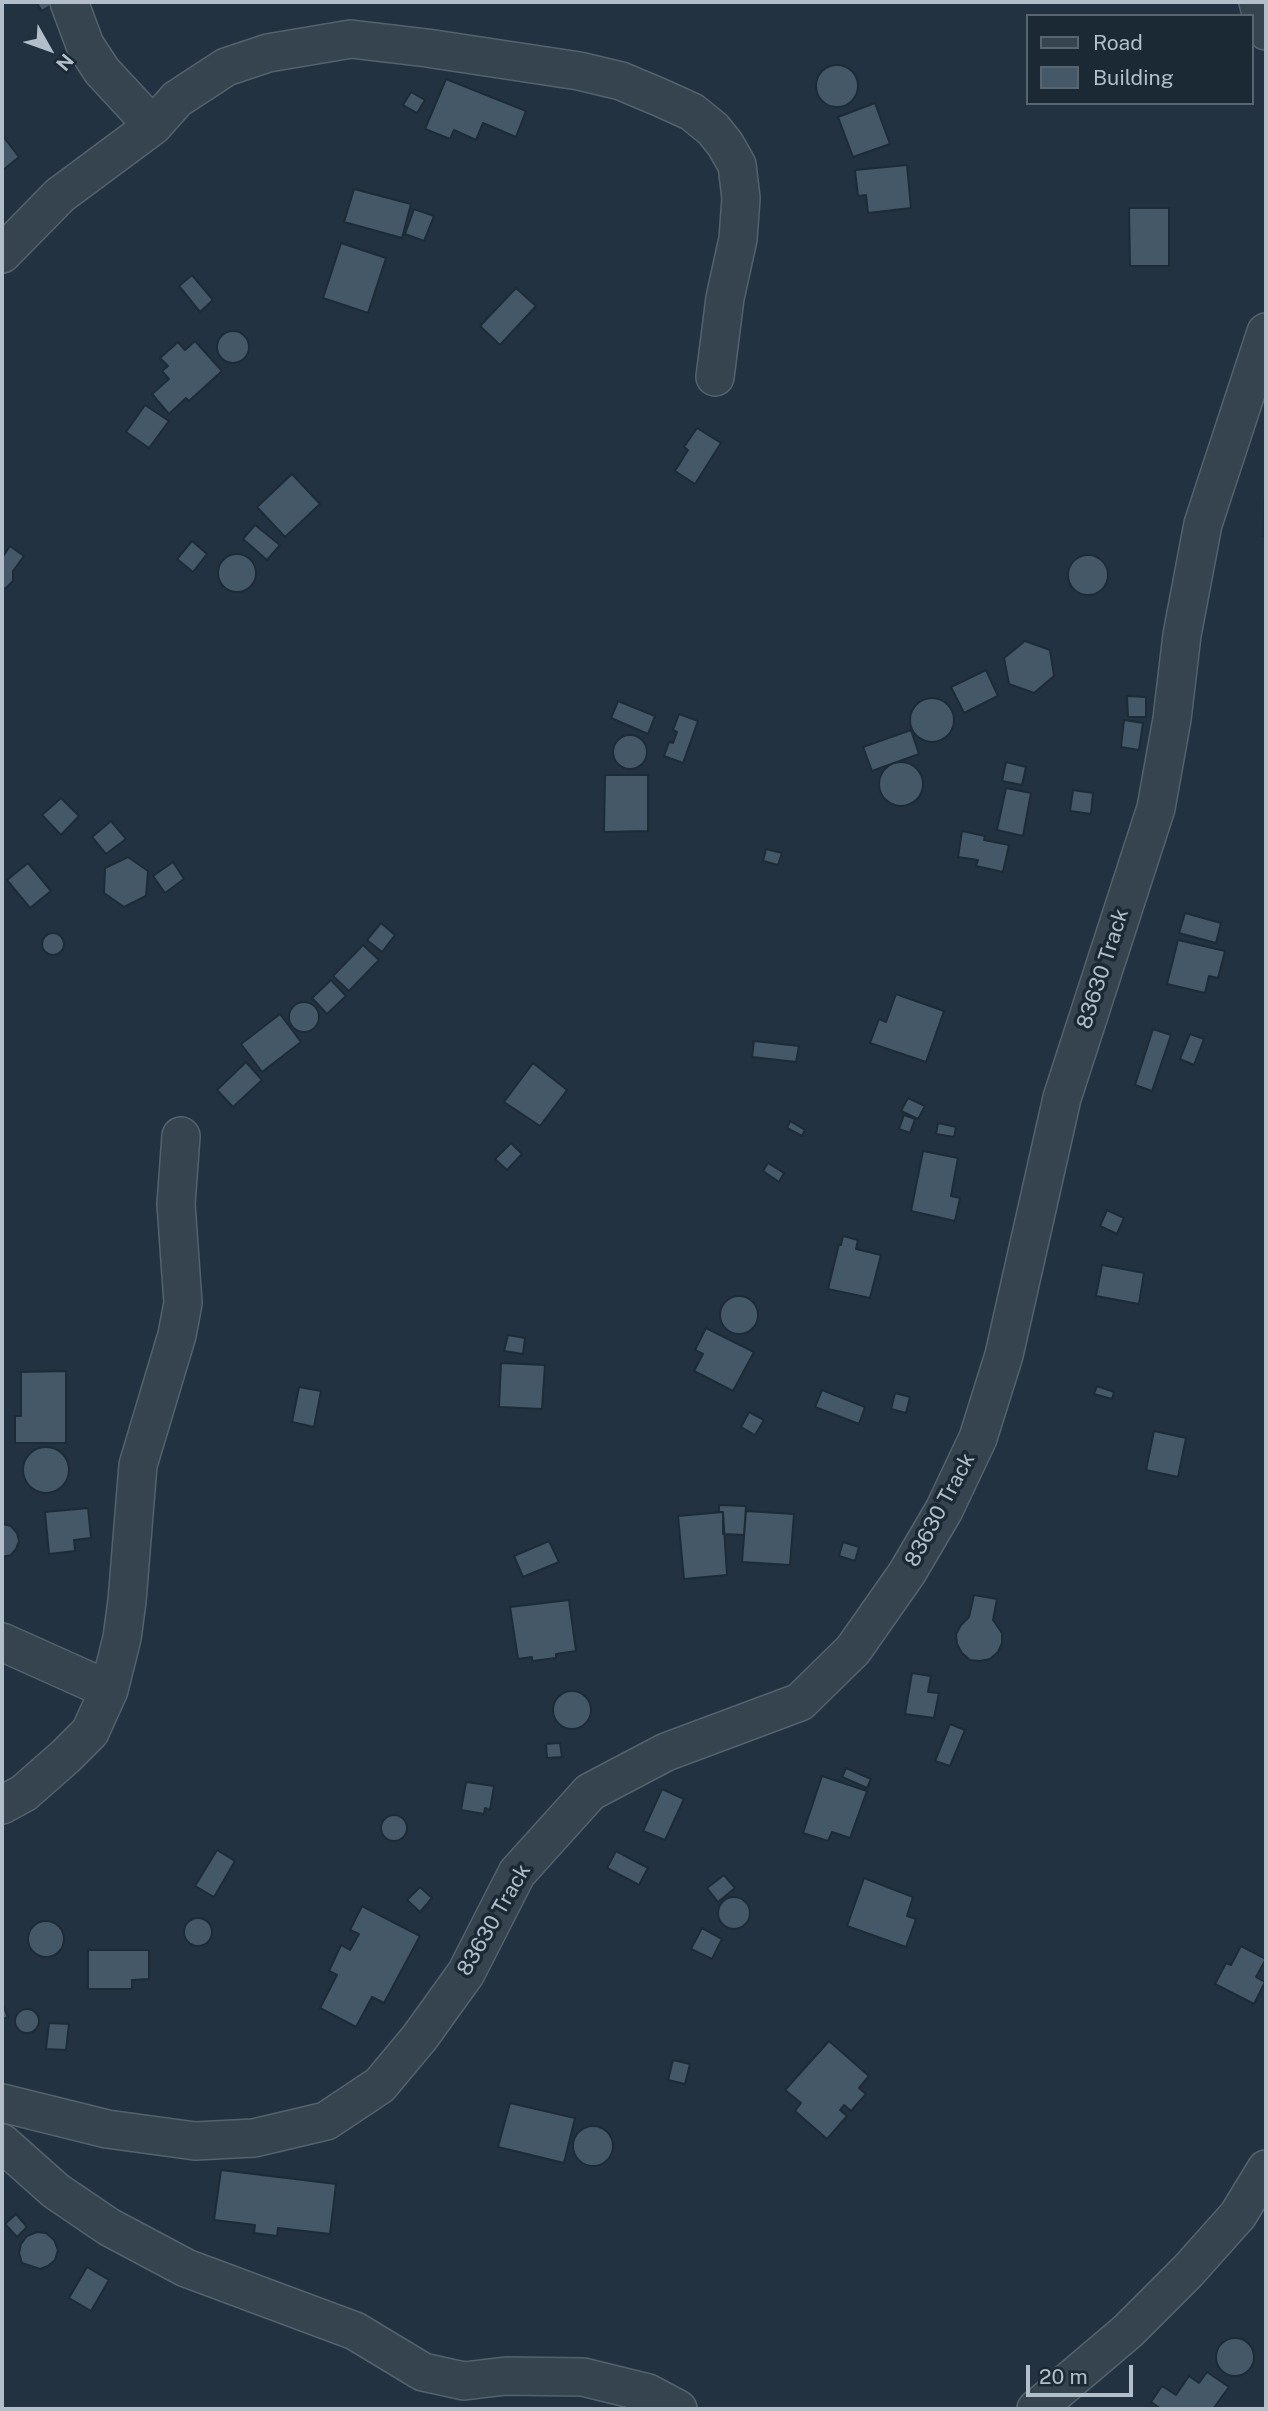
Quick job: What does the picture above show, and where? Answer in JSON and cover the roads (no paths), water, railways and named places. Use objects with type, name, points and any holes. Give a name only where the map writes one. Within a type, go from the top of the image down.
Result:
[{"type":"street","points":[[69,2],[85,45],[102,71],[153,126]]},
{"type":"street","points":[[1258,2],[1266,31]]},
{"type":"street","points":[[2,254],[60,195],[153,126],[177,99],[226,67],[268,54],[351,38],[579,71],[621,82],[692,112],[713,129],[737,165],[741,198],[738,239],[725,298],[715,377]]},
{"type":"street","name":"83630 Track","points":[[2,2103],[107,2129],[195,2141],[254,2138],[326,2121],[380,2085],[420,2037],[466,1973],[517,1873],[590,1792],[666,1752],[800,1702],[853,1650],[907,1573],[944,1510],[982,1426],[1004,1355],[1062,1098],[1156,808],[1172,719],[1182,635],[1203,524],[1266,332]]},
{"type":"street","points":[[2,1805],[24,1793],[90,1732],[109,1690],[122,1638],[138,1465],[177,1335],[183,1303],[176,1204],[181,1136]]},
{"type":"street","points":[[2,1642],[109,1690]]},
{"type":"street","points":[[2,2143],[56,2191],[109,2227],[186,2268],[355,2331],[423,2372],[464,2381],[506,2376],[583,2377],[648,2393],[678,2409]]},
{"type":"street","points":[[1035,2409],[1128,2331],[1188,2271],[1238,2215],[1266,2169]]}]
